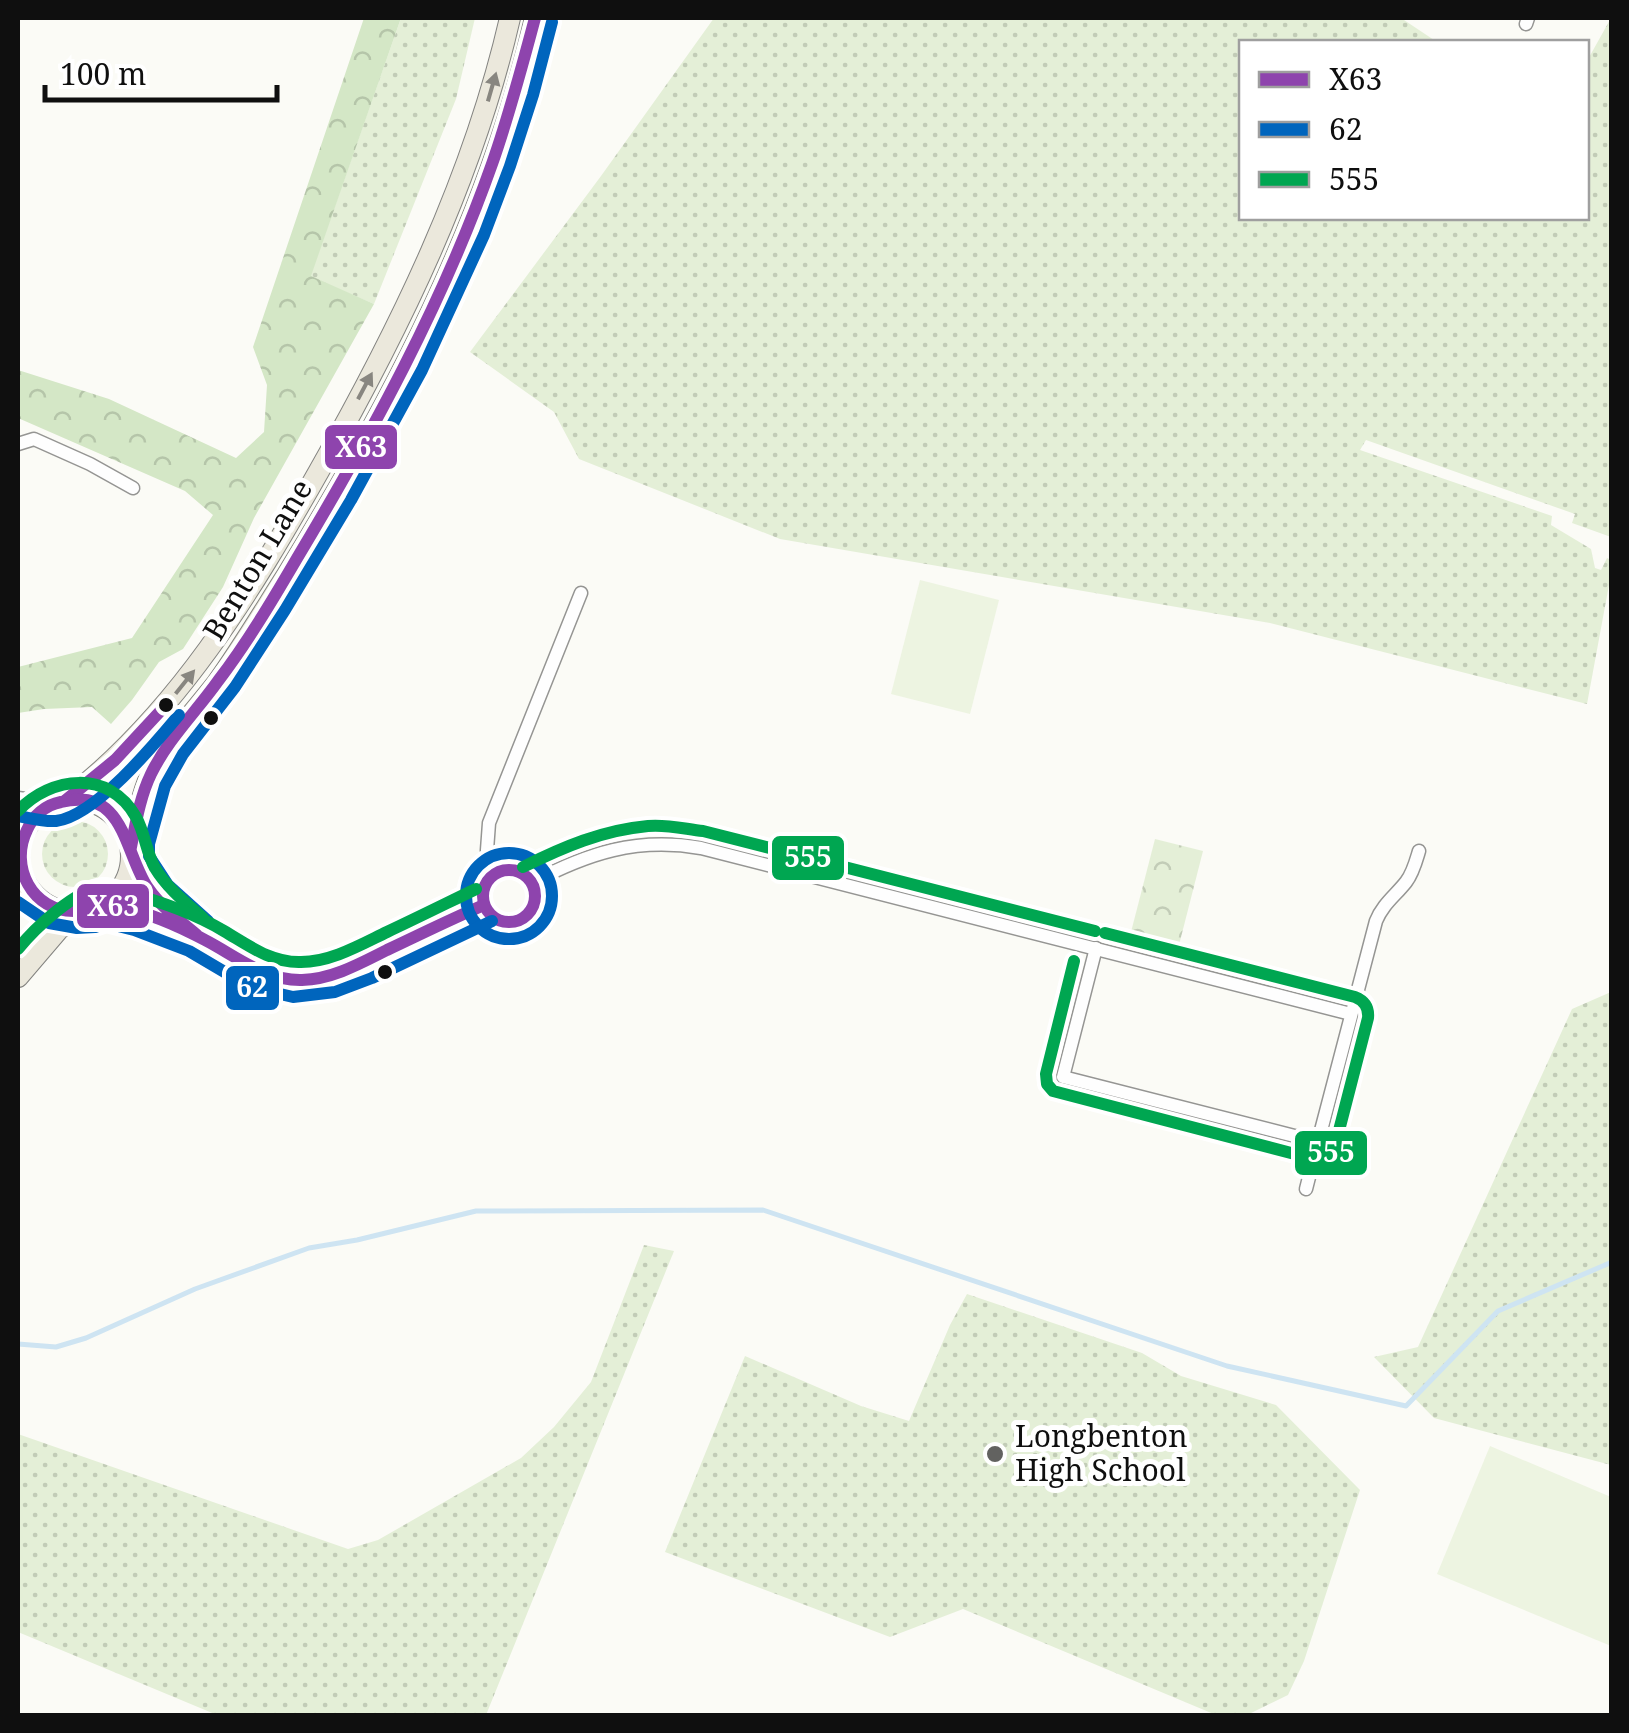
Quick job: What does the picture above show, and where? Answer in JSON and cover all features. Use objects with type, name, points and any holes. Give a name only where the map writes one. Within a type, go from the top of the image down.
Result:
[{"type":"main road","name":"Benton Lane","points":[[61,801],[115,760],[186,682],[241,601],[314,479],[384,350],[444,220],[486,106],[510,18]]},
{"type":"main road","name":"Benton Lane","points":[[131,853],[154,768],[262,615],[407,362],[490,171],[535,18]]},
{"type":"main road","points":[[18,976],[59,929],[98,907],[121,888],[129,872],[131,853],[124,831],[106,809],[86,801],[61,801],[41,811],[30,823],[22,840],[18,867],[30,891],[44,902],[64,910],[98,907]]},
{"type":"street","points":[[18,444],[34,440],[133,488]]},
{"type":"street","points":[[495,874],[487,850],[488,823],[582,594]]},
{"type":"street","points":[[18,798],[61,801]]},
{"type":"street","points":[[531,883],[566,865],[610,850],[652,843],[682,844],[1351,1014]]},
{"type":"street","points":[[1306,1188],[1380,910],[1406,882],[1418,851]]},
{"type":"street","points":[[131,853],[152,893],[170,912],[198,935],[257,971],[282,979],[329,976],[484,905]]},
{"type":"street","points":[[515,871],[527,878],[534,891],[529,912],[504,922],[484,905],[486,885],[495,874],[515,871]]},
{"type":"street","points":[[98,907],[147,916],[198,935]]},
{"type":"street","points":[[1096,948],[1063,1077],[1318,1142]]},
{"type":"green space","points":[[364,18],[401,18],[311,276],[374,304],[254,518],[223,587],[183,649],[159,662],[111,724],[92,707],[18,713],[18,667],[132,638],[213,515],[185,491],[18,418],[18,370],[109,399],[236,458],[264,432],[267,385],[253,347]]},
{"type":"green space","points":[[401,18],[475,18],[456,99],[374,304],[310,277]]},
{"type":"green space","points":[[714,18],[1401,18],[1434,40],[1239,40],[1239,220],[1589,220],[1589,57],[1611,18],[1611,537],[1572,523],[1575,514],[1366,440],[1360,450],[1552,516],[1551,525],[1591,549],[1595,568],[1601,570],[1607,558],[1611,560],[1587,704],[1270,623],[780,539],[579,459],[554,412],[470,352]]},
{"type":"green space","points":[[920,580],[999,600],[970,714],[891,694]]},
{"type":"green space","points":[[75,821],[88,823],[98,831],[106,841],[106,867],[98,877],[88,885],[75,887],[62,885],[52,877],[44,867],[42,854],[44,841],[52,831],[62,823]]},
{"type":"green space","points":[[1155,839],[1203,851],[1179,945],[1131,932]]},
{"type":"green space","points":[[1611,992],[1611,1465],[1434,1418],[1374,1357],[1418,1347],[1572,1009]]},
{"type":"green space","points":[[644,1245],[674,1251],[486,1715],[217,1715],[18,1632],[18,1434],[348,1549],[378,1540],[521,1458],[554,1427],[591,1382]]},
{"type":"green space","points":[[967,1294],[1142,1353],[1181,1376],[1276,1405],[1360,1490],[1304,1661],[1288,1695],[1247,1715],[1216,1715],[963,1609],[890,1637],[665,1552],[745,1356],[861,1406],[909,1421]]},
{"type":"green space","points":[[1490,1446],[1611,1497],[1611,1646],[1437,1574]]},
{"type":"waterway","points":[[18,1344],[56,1347],[86,1338],[195,1289],[309,1248],[476,1211],[763,1210],[1227,1366],[1406,1406],[1498,1311],[1612,1262]]},
{"type":"transit line","name":"X63","points":[[131,847],[144,792],[158,761],[229,667],[268,606],[352,464],[428,317],[492,164],[535,18]]},
{"type":"transit line","name":"62","points":[[208,921],[168,885],[149,856],[165,786],[183,754],[235,687],[285,610],[422,370],[484,235],[510,166],[552,22]]},
{"type":"transit line","name":"X63","points":[[66,800],[115,760],[166,705]]},
{"type":"transit line","name":"62","points":[[18,816],[56,821],[88,807],[123,777],[179,715]]},
{"type":"transit line","name":"555","points":[[18,811],[31,799],[63,785],[96,785],[111,791],[136,817],[160,875],[203,918]]},
{"type":"transit line","name":"X63","points":[[197,935],[153,895],[120,826],[98,804],[82,800],[55,803],[33,820],[22,844],[23,872],[36,895],[47,904],[75,911],[114,906],[142,913],[185,930],[263,972],[288,979],[313,979],[346,970],[484,905]]},
{"type":"transit line","name":"555","points":[[523,867],[599,835],[669,826],[703,831],[1095,931]]},
{"type":"transit line","name":"62","points":[[509,853],[533,860],[545,872],[552,896],[545,920],[533,932],[509,939],[485,932],[473,920],[466,896],[473,872],[485,860],[509,853]]},
{"type":"transit line","name":"X63","points":[[509,870],[527,878],[535,896],[527,914],[509,922],[491,914],[483,896],[491,878],[509,870]]},
{"type":"transit line","name":"555","points":[[18,949],[68,902],[103,887],[176,908],[251,947],[290,962],[345,952],[476,889]]},
{"type":"transit line","name":"62","points":[[18,902],[49,923],[77,928],[106,923],[134,930],[189,951],[250,987],[293,997],[335,992],[372,978],[492,921]]},
{"type":"transit line","name":"555","points":[[1074,961],[1046,1074],[1053,1091],[1314,1159],[1329,1155],[1335,1146],[1368,1018],[1364,1003],[1355,997],[1105,933]]},
{"type":"place","name":"Longbenton High School","points":[[995,1454]]}]
